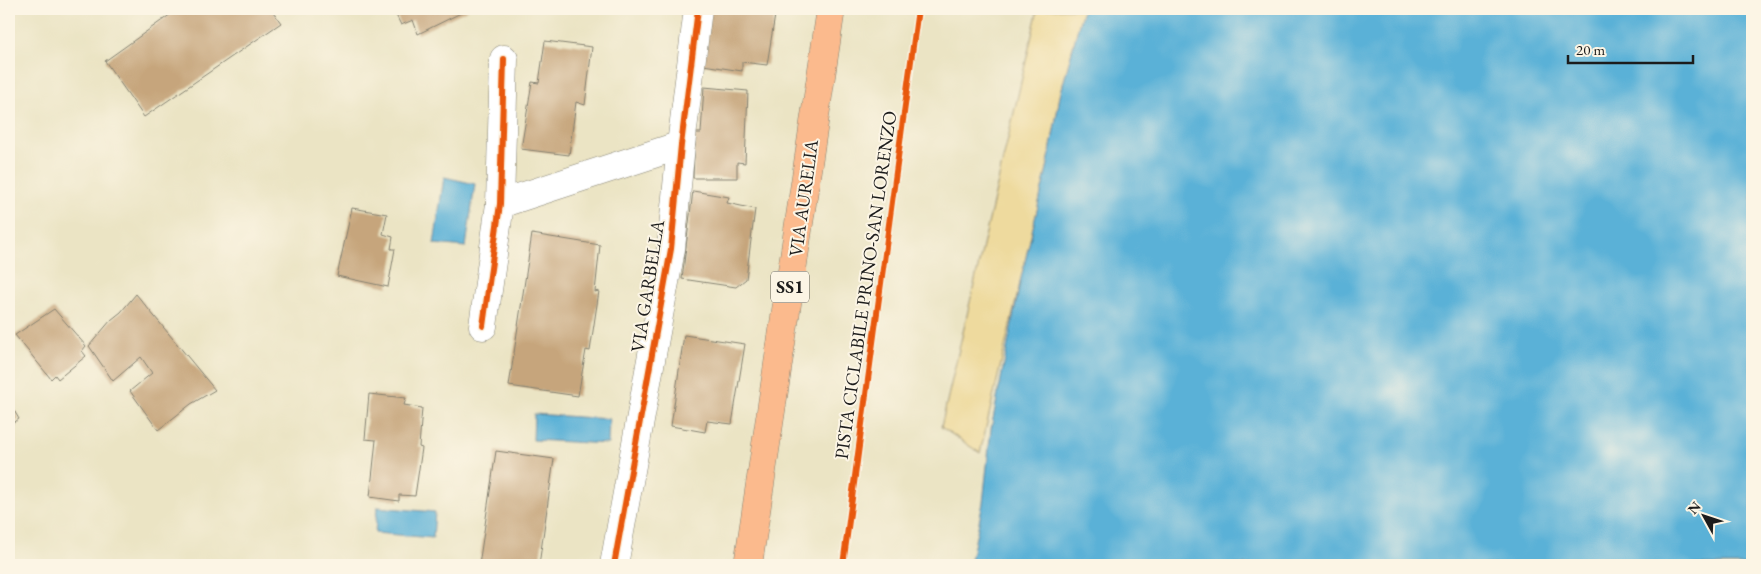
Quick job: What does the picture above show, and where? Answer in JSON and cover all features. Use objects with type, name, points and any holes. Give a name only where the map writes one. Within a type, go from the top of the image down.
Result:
[{"type":"main road","name":"VIA AURELIA","points":[[748,565],[831,9]]},
{"type":"street","name":"VIA GARBELLA","points":[[614,565],[671,249],[681,145],[698,9]]},
{"type":"street","points":[[483,326],[500,204],[504,59]]},
{"type":"street","points":[[500,204],[681,145]]},
{"type":"sand","points":[[1038,9],[1083,9],[1060,96],[1048,164],[980,453],[941,427]]},
{"type":"water","points":[[1083,9],[1752,9],[1752,565],[970,565],[983,503],[991,429],[1021,278],[1048,164],[1060,96]]},
{"type":"water","points":[[444,177],[475,184],[466,247],[434,244]]},
{"type":"water","points":[[534,414],[609,419],[608,444],[533,440]]},
{"type":"water","points":[[377,507],[435,512],[433,538],[375,533]]},
{"type":"building","points":[[178,9],[271,9],[281,23],[144,117],[105,61]]},
{"type":"building","points":[[393,9],[469,9],[418,34],[413,20],[401,25]]},
{"type":"building","points":[[710,9],[776,9],[767,65],[742,62],[742,71],[703,65]]},
{"type":"building","points":[[545,41],[592,47],[585,105],[576,102],[569,155],[521,149],[532,82],[539,83]]},
{"type":"building","points":[[704,87],[748,91],[745,163],[737,162],[737,178],[693,178],[695,133],[701,133]]},
{"type":"building","points":[[693,191],[729,197],[727,203],[755,209],[746,279],[736,287],[682,279]]},
{"type":"building","points":[[352,208],[387,214],[383,234],[393,237],[391,249],[395,249],[388,287],[337,276]]},
{"type":"building","points":[[532,234],[600,245],[595,292],[599,291],[590,351],[586,350],[578,396],[509,386]]},
{"type":"building","points":[[136,294],[215,390],[191,404],[158,430],[130,391],[152,373],[141,357],[113,381],[89,346]]},
{"type":"building","points":[[54,309],[86,346],[82,351],[86,356],[58,379],[55,375],[51,379],[15,335]]},
{"type":"building","points":[[684,335],[745,344],[732,424],[707,421],[705,432],[671,426]]},
{"type":"building","points":[[369,394],[406,398],[404,405],[422,408],[419,447],[422,448],[415,496],[399,495],[399,501],[370,497],[376,440],[365,439]]},
{"type":"building","points":[[9,402],[19,419],[9,426]]},
{"type":"building","points":[[496,451],[554,459],[539,565],[479,565]]},
{"type":"cycle path","points":[[614,565],[671,249],[681,145],[698,9]]},
{"type":"cycle path","name":"PISTA CICLABILE PRINO-SAN LORENZO","points":[[843,565],[918,9]]},
{"type":"cycle path","points":[[483,326],[500,204],[504,59]]}]
